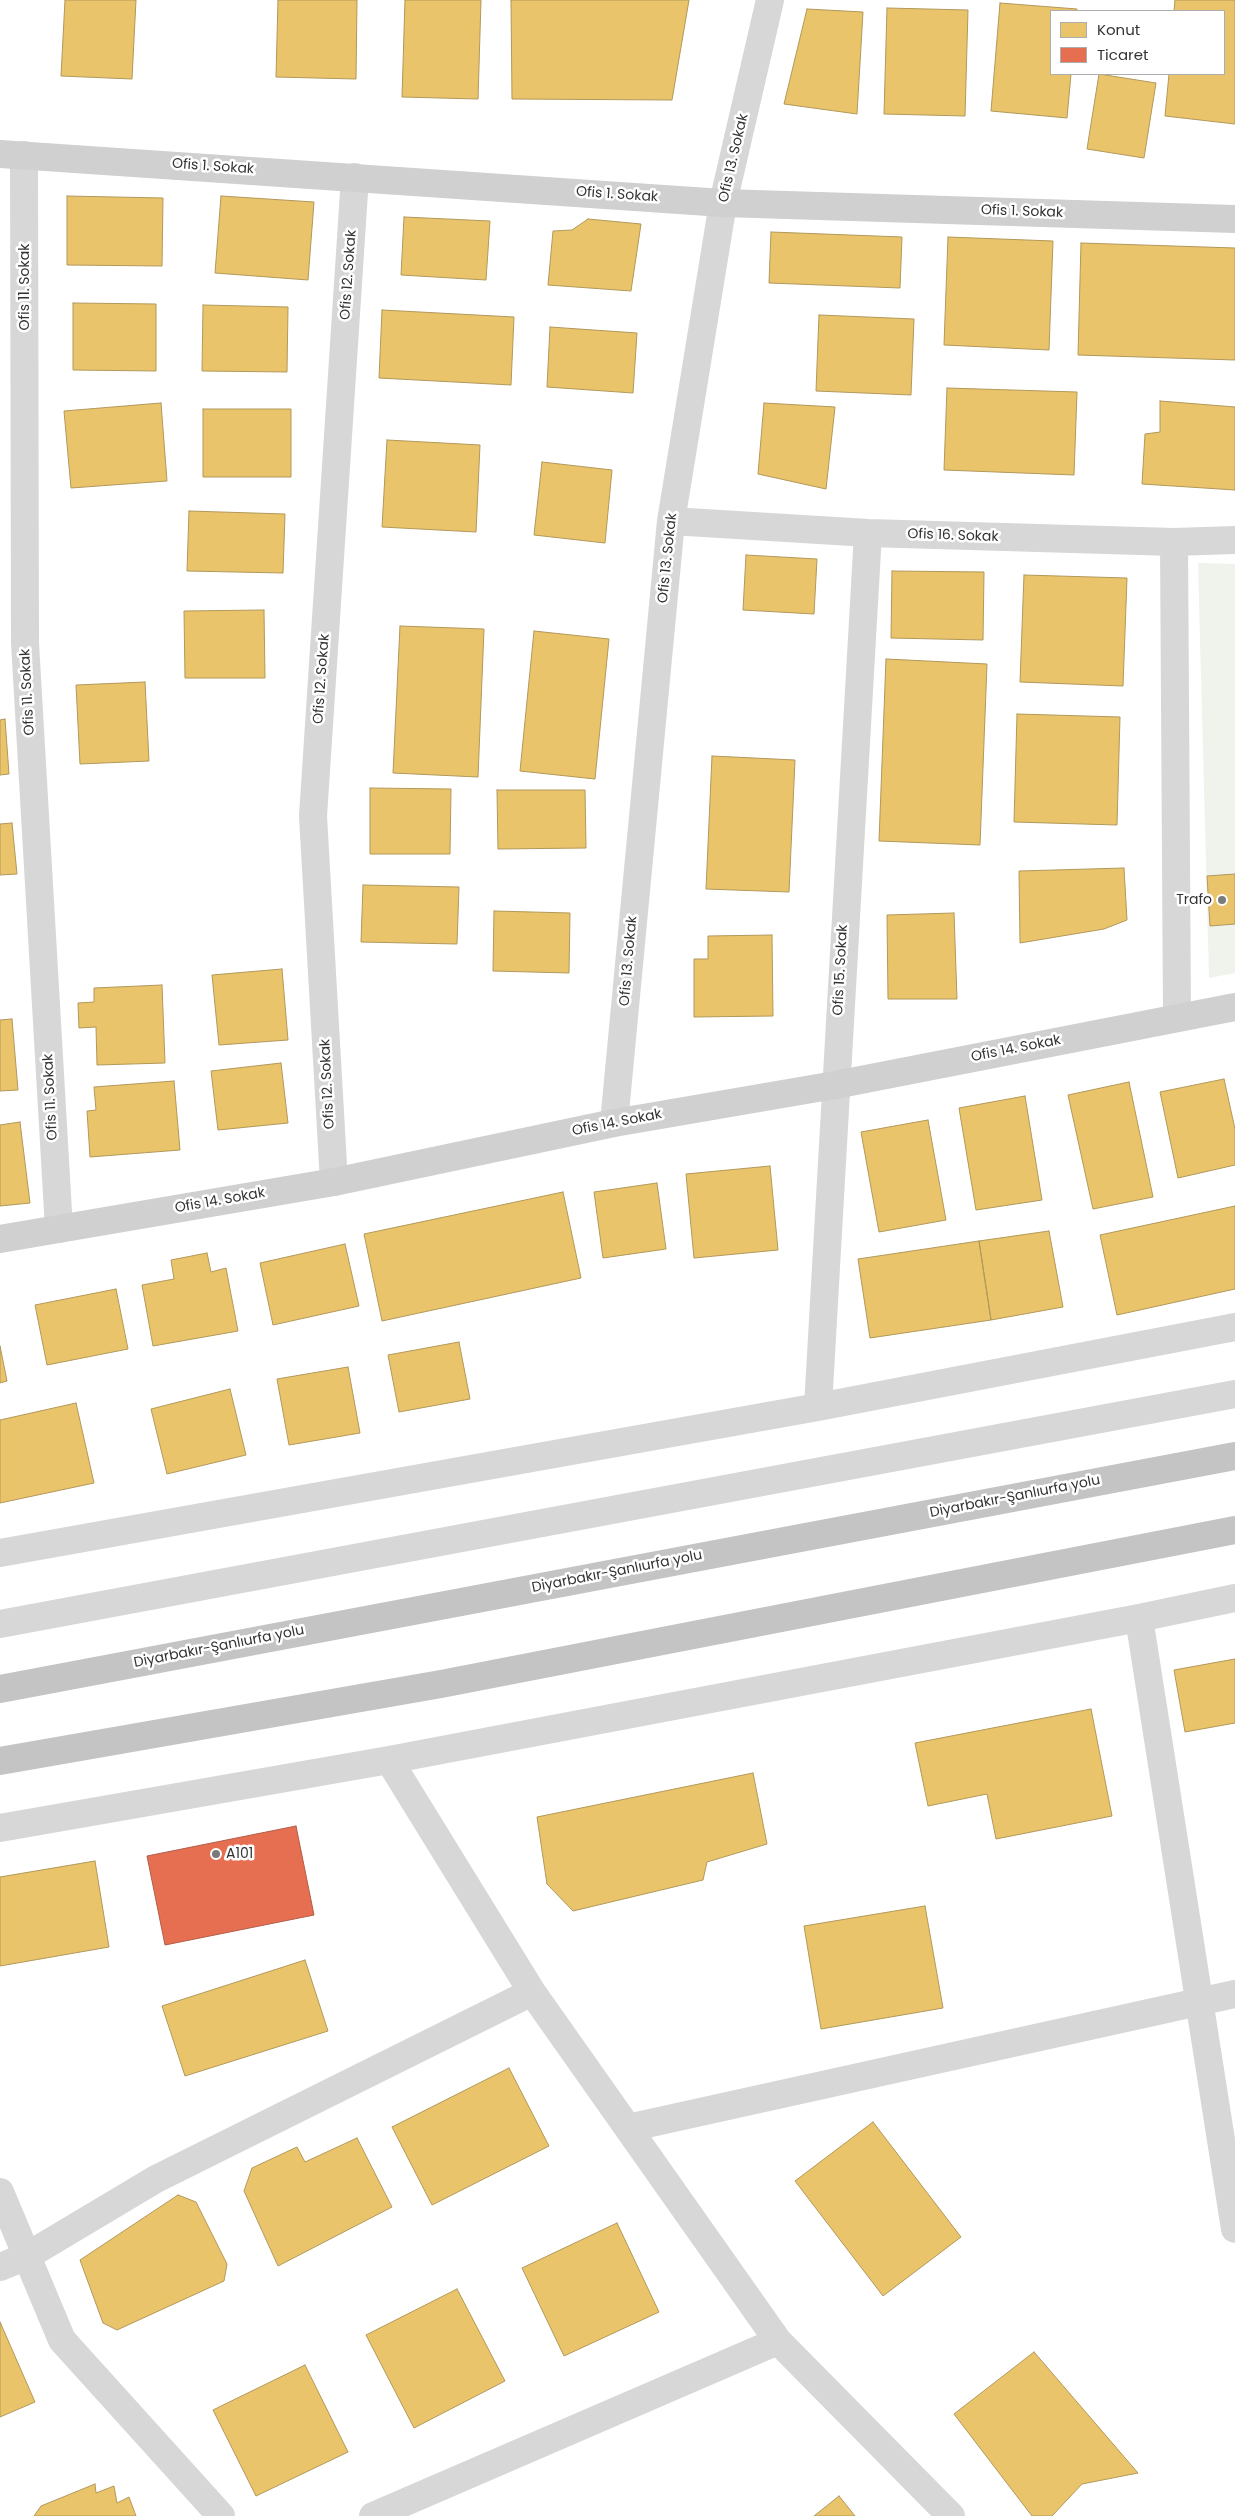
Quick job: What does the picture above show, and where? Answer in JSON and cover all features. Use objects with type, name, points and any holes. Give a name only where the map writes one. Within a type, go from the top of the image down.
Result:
[{"type":"highway","name":"Diyarbakır-Şanlıurfa yolu","points":[[0,1689],[1235,1456]]},
{"type":"highway","points":[[0,1761],[441,1684],[1235,1530]]},
{"type":"street","name":"Ofis 13. Sokak","points":[[614,1123],[671,521],[723,203],[770,0]]},
{"type":"street","name":"Ofis 1. Sokak","points":[[12,155],[355,176],[723,203],[1235,219]]},
{"type":"street","name":"Ofis 11. Sokak","points":[[12,155],[25,643],[59,1229]]},
{"type":"street","name":"Ofis 12. Sokak","points":[[334,1182],[313,816],[355,176]]},
{"type":"street","name":"Ofis 16. Sokak","points":[[671,521],[868,533],[1174,542],[1235,540]]},
{"type":"street","name":"Ofis 15. Sokak","points":[[818,1407],[834,1085],[868,533]]},
{"type":"street","points":[[1174,542],[1177,1017]]},
{"type":"street","name":"Ofis 14. Sokak","points":[[0,1239],[334,1182],[614,1123],[834,1085],[1235,1007]]},
{"type":"street","points":[[0,1553],[818,1407],[1235,1327]]},
{"type":"street","points":[[0,1624],[1235,1394]]},
{"type":"street","points":[[0,1828],[389,1760],[1139,1618],[1235,1598]]},
{"type":"street","points":[[1139,1618],[1235,2229]]},
{"type":"street","points":[[389,1760],[532,1992],[778,2341],[951,2516]]},
{"type":"street","points":[[0,2267],[28,2256],[156,2179],[532,1992]]},
{"type":"street","points":[[628,2128],[1235,1994]]},
{"type":"street","points":[[0,2192],[7,2224],[28,2256],[62,2340],[221,2516]]},
{"type":"street","points":[[373,2516],[778,2341]]},
{"type":"shaded area","points":[[1198,563],[1235,564],[1235,973],[1209,978]]},
{"type":"building: Konut","points":[[65,0],[136,0],[132,79],[61,76]]},
{"type":"building: Konut","points":[[278,0],[357,0],[356,79],[276,77]]},
{"type":"building: Konut","points":[[405,0],[481,0],[478,99],[402,97]]},
{"type":"building: Konut","points":[[511,0],[689,0],[672,100],[512,99]]},
{"type":"building: Konut","points":[[1175,0],[1235,0],[1235,124],[1165,116],[1169,75],[1225,75],[1225,10],[1174,10]]},
{"type":"building: Konut","points":[[1000,3],[1077,9],[1050,10],[1050,75],[1071,75],[1067,118],[991,111]]},
{"type":"building: Konut","points":[[887,8],[968,10],[965,116],[884,114]]},
{"type":"building: Konut","points":[[807,9],[863,12],[857,114],[784,104]]},
{"type":"building: Konut","points":[[1099,75],[1156,83],[1144,158],[1087,149]]},
{"type":"building: Konut","points":[[67,196],[163,198],[162,266],[67,265]]},
{"type":"building: Konut","points":[[221,196],[314,202],[308,280],[215,273]]},
{"type":"building: Konut","points":[[404,217],[490,221],[486,280],[401,275]]},
{"type":"building: Konut","points":[[588,219],[641,224],[631,291],[548,285],[553,231],[572,230]]},
{"type":"building: Konut","points":[[771,232],[902,237],[900,288],[769,283]]},
{"type":"building: Konut","points":[[948,237],[1053,241],[1049,350],[944,345]]},
{"type":"building: Konut","points":[[1081,243],[1235,248],[1235,360],[1078,355]]},
{"type":"building: Konut","points":[[73,303],[156,304],[156,371],[73,370]]},
{"type":"building: Konut","points":[[203,305],[288,307],[287,372],[202,371]]},
{"type":"building: Konut","points":[[382,310],[514,317],[511,385],[379,378]]},
{"type":"building: Konut","points":[[819,315],[914,319],[911,395],[816,391]]},
{"type":"building: Konut","points":[[550,327],[637,333],[633,393],[547,387]]},
{"type":"building: Konut","points":[[947,388],[1077,392],[1074,475],[944,470]]},
{"type":"building: Konut","points":[[1160,401],[1235,407],[1235,490],[1142,484],[1145,434],[1160,432]]},
{"type":"building: Konut","points":[[161,403],[167,481],[71,488],[64,411]]},
{"type":"building: Konut","points":[[764,403],[835,407],[826,489],[758,474]]},
{"type":"building: Konut","points":[[203,409],[291,409],[291,477],[203,477]]},
{"type":"building: Konut","points":[[387,440],[480,445],[476,532],[382,527]]},
{"type":"building: Konut","points":[[542,462],[612,470],[605,543],[534,535]]},
{"type":"building: Konut","points":[[189,511],[285,514],[283,573],[187,571]]},
{"type":"building: Konut","points":[[746,555],[817,559],[814,614],[743,610]]},
{"type":"building: Konut","points":[[892,571],[984,572],[983,640],[891,638]]},
{"type":"building: Konut","points":[[1024,575],[1127,578],[1123,686],[1020,682]]},
{"type":"building: Konut","points":[[264,610],[265,678],[185,678],[184,611]]},
{"type":"building: Konut","points":[[400,626],[484,629],[478,777],[393,773]]},
{"type":"building: Konut","points":[[534,631],[609,639],[595,779],[520,771]]},
{"type":"building: Konut","points":[[886,659],[987,664],[980,845],[879,841]]},
{"type":"building: Konut","points":[[145,682],[149,761],[80,764],[76,685]]},
{"type":"building: Konut","points":[[1017,714],[1120,717],[1117,825],[1014,822]]},
{"type":"building: Konut","points":[[5,719],[9,774],[0,775],[0,720]]},
{"type":"building: Konut","points":[[712,756],[795,760],[789,892],[706,889]]},
{"type":"building: Konut","points":[[370,788],[451,789],[450,854],[370,854]]},
{"type":"building: Konut","points":[[497,790],[585,790],[586,848],[498,849]]},
{"type":"building: Konut","points":[[12,823],[17,874],[0,875],[0,824]]},
{"type":"building: Konut","points":[[1124,868],[1127,920],[1104,929],[1020,943],[1019,871]]},
{"type":"building: Konut","name":"Trafo","points":[[1235,874],[1235,924],[1210,926],[1207,876]]},
{"type":"building: Konut","points":[[363,885],[459,887],[457,944],[361,942]]},
{"type":"building: Konut","points":[[494,911],[570,913],[569,973],[493,971]]},
{"type":"building: Konut","points":[[954,913],[957,999],[888,999],[887,915]]},
{"type":"building: Konut","points":[[772,935],[773,1016],[694,1017],[694,959],[708,959],[708,936]]},
{"type":"building: Konut","points":[[282,969],[288,1040],[219,1045],[212,975]]},
{"type":"building: Konut","points":[[162,985],[165,1063],[97,1065],[96,1027],[79,1028],[78,1003],[94,1002],[94,988]]},
{"type":"building: Konut","points":[[12,1019],[18,1090],[0,1091],[0,1020]]},
{"type":"building: Konut","points":[[281,1063],[288,1123],[218,1130],[211,1071]]},
{"type":"building: Konut","points":[[1224,1079],[1235,1129],[1235,1165],[1178,1178],[1160,1092]]},
{"type":"building: Konut","points":[[174,1081],[180,1150],[90,1157],[87,1111],[96,1110],[94,1087]]},
{"type":"building: Konut","points":[[1129,1082],[1153,1197],[1093,1209],[1068,1095]]},
{"type":"building: Konut","points":[[1025,1096],[1042,1200],[976,1210],[959,1108]]},
{"type":"building: Konut","points":[[928,1120],[946,1220],[879,1232],[861,1132]]},
{"type":"building: Konut","points":[[20,1122],[30,1203],[0,1206],[0,1125]]},
{"type":"building: Konut","points":[[770,1166],[778,1250],[694,1258],[686,1174]]},
{"type":"building: Konut","points":[[657,1183],[666,1249],[603,1258],[594,1192]]},
{"type":"building: Konut","points":[[563,1192],[581,1278],[382,1321],[364,1234]]},
{"type":"building: Konut","points":[[1235,1206],[1235,1289],[1117,1315],[1100,1235]]},
{"type":"building: Konut","points":[[1049,1231],[1063,1307],[991,1320],[979,1241]]},
{"type":"building: Konut","points":[[979,1241],[991,1320],[870,1338],[858,1259]]},
{"type":"building: Konut","points":[[345,1244],[359,1306],[273,1325],[260,1263]]},
{"type":"building: Konut","points":[[207,1253],[211,1272],[226,1268],[238,1331],[153,1346],[142,1285],[174,1279],[171,1260]]},
{"type":"building: Konut","points":[[116,1289],[128,1349],[47,1365],[35,1305]]},
{"type":"building: Konut","points":[[459,1342],[470,1399],[399,1412],[388,1355]]},
{"type":"building: Konut","points":[[0,1346],[7,1381],[0,1383]]},
{"type":"building: Konut","points":[[348,1367],[360,1433],[289,1445],[277,1379]]},
{"type":"building: Konut","points":[[230,1389],[246,1455],[167,1474],[151,1409]]},
{"type":"building: Konut","points":[[76,1403],[94,1483],[0,1503],[0,1420]]},
{"type":"building: Konut","points":[[1235,1659],[1235,1723],[1185,1732],[1174,1670]]},
{"type":"building: Konut","points":[[1091,1709],[1112,1816],[996,1839],[987,1794],[928,1806],[915,1743]]},
{"type":"building: Konut","points":[[753,1773],[767,1844],[707,1862],[703,1880],[573,1911],[547,1884],[537,1817]]},
{"type":"building: Konut","points":[[95,1861],[109,1947],[0,1966],[0,1877]]},
{"type":"building: Konut","points":[[925,1906],[943,2008],[821,2029],[804,1926]]},
{"type":"building: Konut","points":[[305,1960],[328,2031],[185,2076],[162,2006]]},
{"type":"building: Konut","points":[[509,2068],[549,2146],[432,2205],[392,2127]]},
{"type":"building: Konut","points":[[873,2122],[961,2237],[883,2296],[795,2181]]},
{"type":"building: Konut","points":[[357,2138],[392,2207],[278,2266],[244,2191],[252,2168],[297,2147],[305,2162]]},
{"type":"building: Konut","points":[[178,2195],[196,2202],[227,2264],[224,2281],[117,2330],[103,2323],[80,2260]]},
{"type":"building: Konut","points":[[617,2223],[659,2312],[564,2356],[522,2268]]},
{"type":"building: Konut","points":[[457,2289],[505,2381],[414,2428],[366,2335]]},
{"type":"building: Konut","points":[[0,2322],[35,2402],[0,2417]]},
{"type":"building: Konut","points":[[1034,2352],[1138,2473],[1082,2484],[1052,2516],[1032,2516],[954,2414]]},
{"type":"building: Konut","points":[[305,2365],[348,2452],[256,2496],[213,2410]]},
{"type":"building: Konut","points":[[95,2484],[96,2493],[114,2486],[117,2503],[129,2497],[136,2516],[34,2516],[41,2506]]},
{"type":"building: Konut","points":[[839,2496],[855,2516],[814,2516]]},
{"type":"building: Ticaret","points":[[296,1826],[314,1915],[165,1945],[147,1856]]},
{"type":"place","name":"Trafo","points":[[1222,900]]},
{"type":"place","name":"A101","points":[[216,1854]]}]
